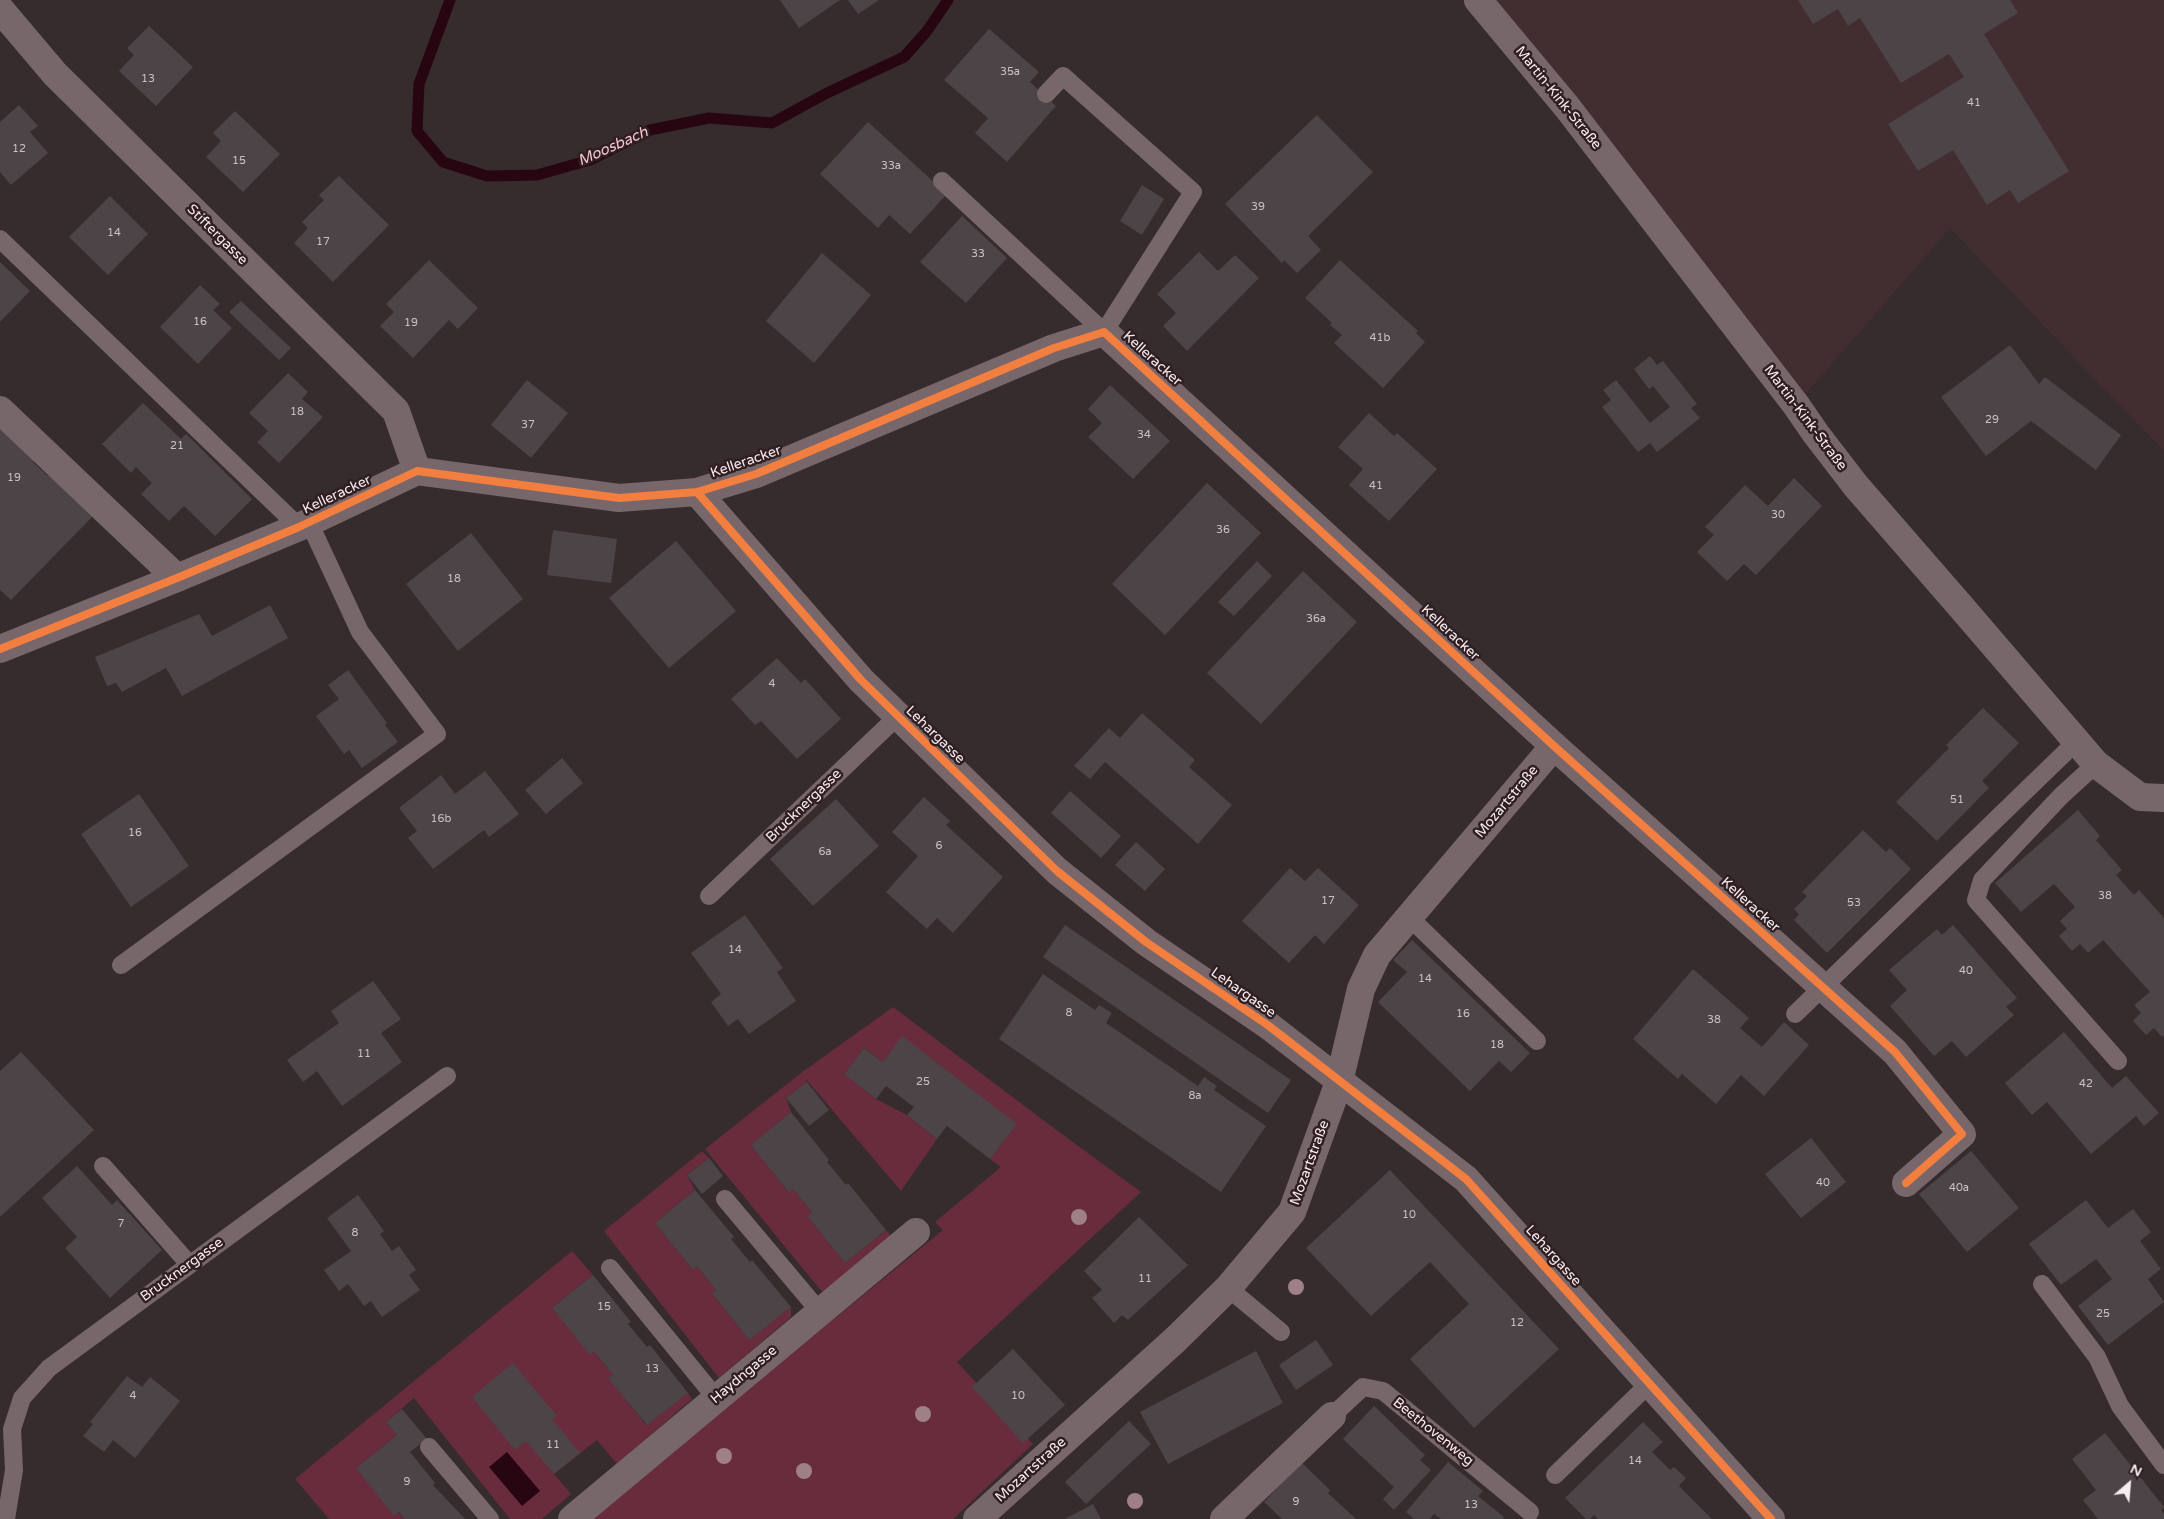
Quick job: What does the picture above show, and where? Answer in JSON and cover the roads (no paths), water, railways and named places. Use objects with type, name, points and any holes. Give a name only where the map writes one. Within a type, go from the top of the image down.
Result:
[{"type":"street","name":"Martin-Kink-Straße","points":[[1478,0],[1567,107],[1856,486],[2076,742],[2096,764],[2140,797],[2164,798]]},
{"type":"street","name":"Stiftergasse","points":[[0,9],[55,74],[396,412],[417,471]]},
{"type":"street","name":"Kelleracker","points":[[0,649],[304,525],[417,471],[619,498],[697,492],[756,474],[1045,352],[1104,332],[1554,746],[1895,1052],[1962,1134],[1906,1183]]},
{"type":"street","points":[[0,410],[177,578]]},
{"type":"street","name":"Lehargasse","points":[[697,492],[861,680],[1057,871],[1146,942],[1269,1026],[1466,1179],[1771,1519]]},
{"type":"street","name":"Mozartstraße","points":[[977,1519],[1175,1340],[1228,1288],[1292,1212],[1339,1082],[1361,989],[1377,955],[1554,746]]},
{"type":"street","name":"Haydngasse","points":[[572,1519],[916,1232]]},
{"type":"street","name":"Beethovenweg","points":[[1226,1519],[1332,1416]]},
{"type":"lane","name":"Kelleracker","points":[[942,181],[1104,332],[1193,192],[1063,76],[1046,94]]},
{"type":"lane","points":[[0,239],[304,525],[360,632],[437,734],[120,965]]},
{"type":"lane","name":"Brucknergasse","points":[[709,896],[898,716]]},
{"type":"lane","points":[[1795,1014],[2076,742]]},
{"type":"lane","points":[[2096,764],[2061,796],[1982,880],[1976,900],[2118,1061]]},
{"type":"lane","points":[[1409,917],[1537,1041]]},
{"type":"lane","name":"Brucknergasse","points":[[6,1519],[14,1470],[12,1429],[22,1398],[49,1368],[447,1076]]},
{"type":"lane","points":[[103,1166],[189,1264]]},
{"type":"lane","points":[[725,1198],[820,1312]]},
{"type":"lane","points":[[610,1268],[716,1398]]},
{"type":"lane","points":[[2042,1284],[2097,1357],[2120,1406],[2164,1464]]},
{"type":"lane","points":[[1228,1288],[1281,1332]]},
{"type":"lane","points":[[1556,1475],[1650,1383]]},
{"type":"lane","name":"Beethovenweg","points":[[1332,1416],[1363,1387],[1383,1391],[1530,1512]]},
{"type":"lane","points":[[429,1447],[490,1519]]},
{"type":"waterway","name":"Moosbach","points":[[450,0],[419,84],[417,131],[443,162],[487,176],[537,175],[590,160],[650,130],[709,118],[772,123],[827,93],[904,57],[927,31],[948,0]]}]
